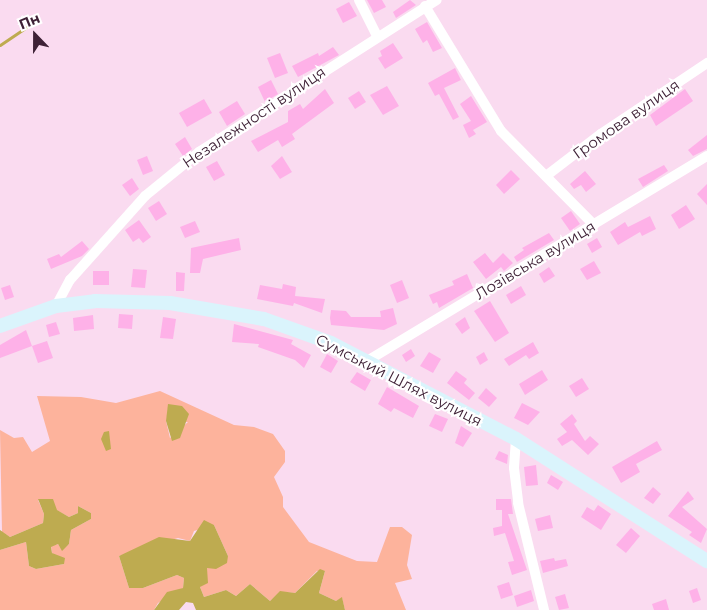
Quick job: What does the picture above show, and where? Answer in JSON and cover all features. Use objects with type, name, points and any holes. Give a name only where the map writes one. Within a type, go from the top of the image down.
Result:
[{"type":"main road","name":"Сумський Шлях вулиця","points":[[0,326],[56,306],[95,301],[170,303],[264,319],[331,343],[516,439],[707,561]]},
{"type":"street","points":[[358,0],[376,36]]},
{"type":"street","name":"Незалежності вулиця","points":[[56,306],[70,280],[145,196],[199,152],[376,36],[436,0]]},
{"type":"street","points":[[425,6],[501,131],[594,225]]},
{"type":"street","name":"Громова вулиця","points":[[546,176],[601,134],[707,63]]},
{"type":"street","name":"Лозівська вулиця","points":[[367,361],[705,160]]},
{"type":"street","points":[[516,439],[514,468],[518,503],[544,610]]},
{"type":"shaded area","points":[[160,391],[234,425],[254,427],[273,434],[285,451],[285,462],[274,477],[283,497],[283,507],[309,542],[357,561],[377,562],[390,527],[402,527],[412,535],[407,565],[412,579],[395,583],[406,610],[345,610],[342,598],[336,601],[319,593],[325,571],[317,571],[295,593],[280,592],[270,601],[250,584],[236,596],[226,590],[204,597],[200,587],[207,568],[228,556],[214,525],[194,531],[190,541],[178,538],[119,556],[129,588],[143,588],[177,575],[184,578],[183,588],[158,603],[154,610],[0,610],[0,550],[26,542],[29,566],[36,569],[64,564],[52,553],[51,546],[58,544],[62,550],[69,544],[71,530],[91,519],[91,513],[78,506],[78,513],[69,517],[38,500],[44,514],[43,523],[10,537],[2,532],[0,430],[14,438],[23,437],[32,452],[50,441],[37,396],[81,397],[116,403]],"holes":[[[166,421],[188,422],[170,438]]]},
{"type":"shaded area","points":[[168,404],[182,406],[189,414],[180,438],[172,441],[166,421]]},
{"type":"shaded area","points":[[109,431],[111,449],[106,451],[101,439],[104,432]]},
{"type":"shaded area","points":[[38,499],[53,499],[57,510],[69,517],[78,513],[78,506],[91,513],[91,519],[71,530],[69,544],[62,551],[58,544],[51,547],[52,553],[65,558],[64,564],[36,569],[29,566],[26,542],[0,550],[0,530],[10,537],[43,523],[44,514]]},
{"type":"shaded area","points":[[204,520],[214,525],[228,556],[227,563],[216,569],[207,568],[208,583],[200,587],[204,597],[226,590],[236,596],[250,584],[270,601],[280,591],[295,593],[320,569],[325,571],[319,593],[336,601],[342,597],[345,610],[196,610],[193,603],[186,602],[179,610],[154,610],[167,592],[183,588],[184,578],[177,575],[143,588],[129,588],[119,556],[159,537],[190,541]]},
{"type":"building","points":[[367,0],[382,0],[386,7],[374,13]]},
{"type":"building","points":[[410,0],[416,5],[396,18],[393,12]]},
{"type":"building","points":[[349,2],[357,16],[343,23],[336,9]]},
{"type":"building","points":[[427,22],[442,48],[433,52],[427,40],[423,43],[415,29]]},
{"type":"building","points":[[393,43],[403,58],[385,69],[378,58],[382,56],[380,51]]},
{"type":"building","points":[[333,47],[339,55],[298,77],[292,66],[318,53],[319,56]]},
{"type":"building","points":[[280,53],[288,73],[275,78],[267,58]]},
{"type":"building","points":[[455,68],[461,80],[444,88],[459,117],[453,120],[439,94],[435,96],[428,83]]},
{"type":"building","points":[[271,80],[278,94],[265,102],[258,87]]},
{"type":"building","points":[[387,86],[399,106],[383,115],[370,95]]},
{"type":"building","points":[[325,89],[334,103],[292,134],[295,139],[282,147],[278,140],[258,152],[251,141],[288,122],[288,111],[300,104],[303,109]]},
{"type":"building","points":[[685,89],[693,101],[656,126],[650,115]]},
{"type":"building","points":[[359,91],[366,102],[355,109],[348,98]]},
{"type":"building","points":[[471,96],[487,122],[473,130],[476,134],[469,138],[463,125],[471,121],[460,104]]},
{"type":"building","points":[[204,99],[212,113],[187,127],[179,113]]},
{"type":"building","points":[[237,101],[245,114],[227,126],[219,112]]},
{"type":"building","points":[[707,135],[707,149],[693,156],[688,150]]},
{"type":"building","points":[[185,137],[192,149],[183,156],[175,144]]},
{"type":"building","points":[[147,156],[153,171],[143,175],[137,160]]},
{"type":"building","points":[[282,156],[292,172],[280,179],[271,166]]},
{"type":"building","points":[[217,161],[225,175],[214,181],[206,167]]},
{"type":"building","points":[[664,165],[668,171],[643,187],[638,179]]},
{"type":"building","points":[[511,170],[520,179],[504,194],[496,185]]},
{"type":"building","points":[[585,171],[596,184],[586,192],[581,185],[574,189],[570,184]]},
{"type":"building","points":[[132,178],[139,189],[130,196],[122,185]]},
{"type":"building","points":[[707,184],[707,205],[697,194]]},
{"type":"building","points":[[159,201],[167,214],[156,221],[148,208]]},
{"type":"building","points":[[686,205],[695,219],[679,229],[671,215]]},
{"type":"building","points":[[571,211],[580,224],[570,231],[561,218]]},
{"type":"building","points":[[650,216],[656,229],[642,236],[640,232],[618,245],[610,232],[625,222],[628,227]]},
{"type":"building","points":[[139,220],[151,237],[143,243],[139,238],[133,242],[125,230]]},
{"type":"building","points":[[195,221],[200,232],[185,238],[180,227]]},
{"type":"building","points":[[549,233],[554,240],[517,262],[514,257],[524,250],[522,248]]},
{"type":"building","points":[[239,238],[241,250],[203,259],[200,273],[190,273],[191,248]]},
{"type":"building","points":[[597,238],[602,247],[592,253],[587,244]]},
{"type":"building","points":[[82,241],[89,249],[82,256],[51,269],[47,259],[59,254],[61,257]]},
{"type":"building","points":[[485,253],[493,263],[503,253],[513,263],[504,271],[501,267],[486,279],[473,262]]},
{"type":"building","points":[[594,261],[601,273],[587,280],[580,269]]},
{"type":"building","points":[[549,267],[555,276],[544,283],[539,274]]},
{"type":"building","points":[[133,269],[147,270],[145,288],[131,287]]},
{"type":"building","points":[[93,271],[109,271],[109,285],[93,285]]},
{"type":"building","points":[[176,272],[185,273],[184,291],[176,291]]},
{"type":"building","points":[[467,274],[473,288],[439,308],[437,302],[433,304],[429,295],[454,285],[452,281]]},
{"type":"building","points":[[402,280],[409,298],[397,303],[390,285]]},
{"type":"building","points":[[283,284],[296,287],[295,296],[325,299],[322,313],[294,303],[293,306],[257,299],[260,285],[282,289]]},
{"type":"building","points":[[10,285],[14,297],[5,300],[1,288]]},
{"type":"building","points":[[521,286],[526,295],[511,304],[506,295]]},
{"type":"building","points":[[490,301],[509,333],[495,342],[474,311]]},
{"type":"building","points":[[393,308],[397,324],[384,330],[331,325],[331,310],[346,311],[351,317],[381,317],[380,311]]},
{"type":"building","points":[[119,314],[133,315],[132,329],[118,328]]},
{"type":"building","points":[[93,315],[94,329],[74,331],[73,318]]},
{"type":"building","points":[[163,317],[176,319],[173,339],[160,338]]},
{"type":"building","points":[[465,317],[470,328],[462,334],[455,324]]},
{"type":"building","points":[[56,322],[60,334],[49,337],[46,325]]},
{"type":"building","points":[[234,324],[293,340],[291,344],[311,355],[304,368],[295,360],[258,347],[259,344],[232,342]]},
{"type":"building","points":[[26,330],[32,346],[0,358],[0,345]]},
{"type":"building","points":[[47,341],[53,358],[38,363],[32,346]]},
{"type":"building","points":[[533,342],[539,353],[529,359],[526,355],[509,366],[504,359]]},
{"type":"building","points":[[411,349],[415,356],[406,362],[402,355]]},
{"type":"building","points":[[429,352],[441,359],[433,373],[420,366]]},
{"type":"building","points":[[484,352],[488,360],[480,365],[476,357]]},
{"type":"building","points":[[327,354],[338,361],[331,373],[320,367]]},
{"type":"building","points":[[542,370],[548,380],[525,395],[519,384]]},
{"type":"building","points":[[456,371],[467,379],[464,383],[475,393],[469,400],[447,383]]},
{"type":"building","points":[[357,372],[371,380],[365,391],[350,382]]},
{"type":"building","points":[[582,378],[589,389],[576,397],[569,386]]},
{"type":"building","points":[[387,387],[419,406],[413,418],[394,408],[391,412],[378,404]]},
{"type":"building","points":[[486,388],[497,398],[489,407],[478,398]]},
{"type":"building","points":[[522,403],[540,412],[528,425],[514,418]]},
{"type":"building","points":[[435,414],[448,419],[442,432],[429,426]]},
{"type":"building","points":[[572,414],[577,421],[574,424],[585,441],[590,436],[599,444],[588,455],[572,440],[562,446],[557,439],[567,432],[560,424]]},
{"type":"building","points":[[461,426],[472,433],[463,447],[455,443]]},
{"type":"building","points":[[657,441],[662,450],[636,464],[640,472],[621,483],[612,467]]},
{"type":"building","points":[[499,451],[508,455],[507,464],[495,459]]},
{"type":"building","points":[[536,465],[538,485],[526,486],[524,467]]},
{"type":"building","points":[[551,475],[563,482],[558,490],[547,483]]},
{"type":"building","points":[[653,487],[661,494],[653,504],[644,498]]},
{"type":"building","points":[[688,491],[694,499],[682,507],[707,529],[701,543],[689,535],[692,532],[668,516]]},
{"type":"building","points":[[496,499],[511,499],[513,514],[508,514],[527,570],[512,575],[508,562],[514,561],[505,533],[494,536],[493,528],[502,526],[502,510],[496,510]]},
{"type":"building","points":[[598,505],[611,514],[601,530],[581,517],[587,507],[594,511]]},
{"type":"building","points":[[550,515],[553,528],[538,531],[535,519]]},
{"type":"building","points":[[631,528],[640,536],[626,553],[616,545]]},
{"type":"building","points":[[554,558],[555,561],[566,559],[568,566],[543,573],[540,561]]},
{"type":"building","points":[[509,582],[513,595],[501,599],[497,586]]},
{"type":"building","points":[[697,588],[701,600],[693,603],[689,591]]},
{"type":"building","points":[[531,590],[534,601],[517,607],[514,596]]},
{"type":"building","points":[[565,594],[569,608],[559,610],[555,597]]},
{"type":"building","points":[[666,599],[669,610],[654,610],[652,604]]},
{"type":"waterway","points":[[0,45],[37,20]]}]
